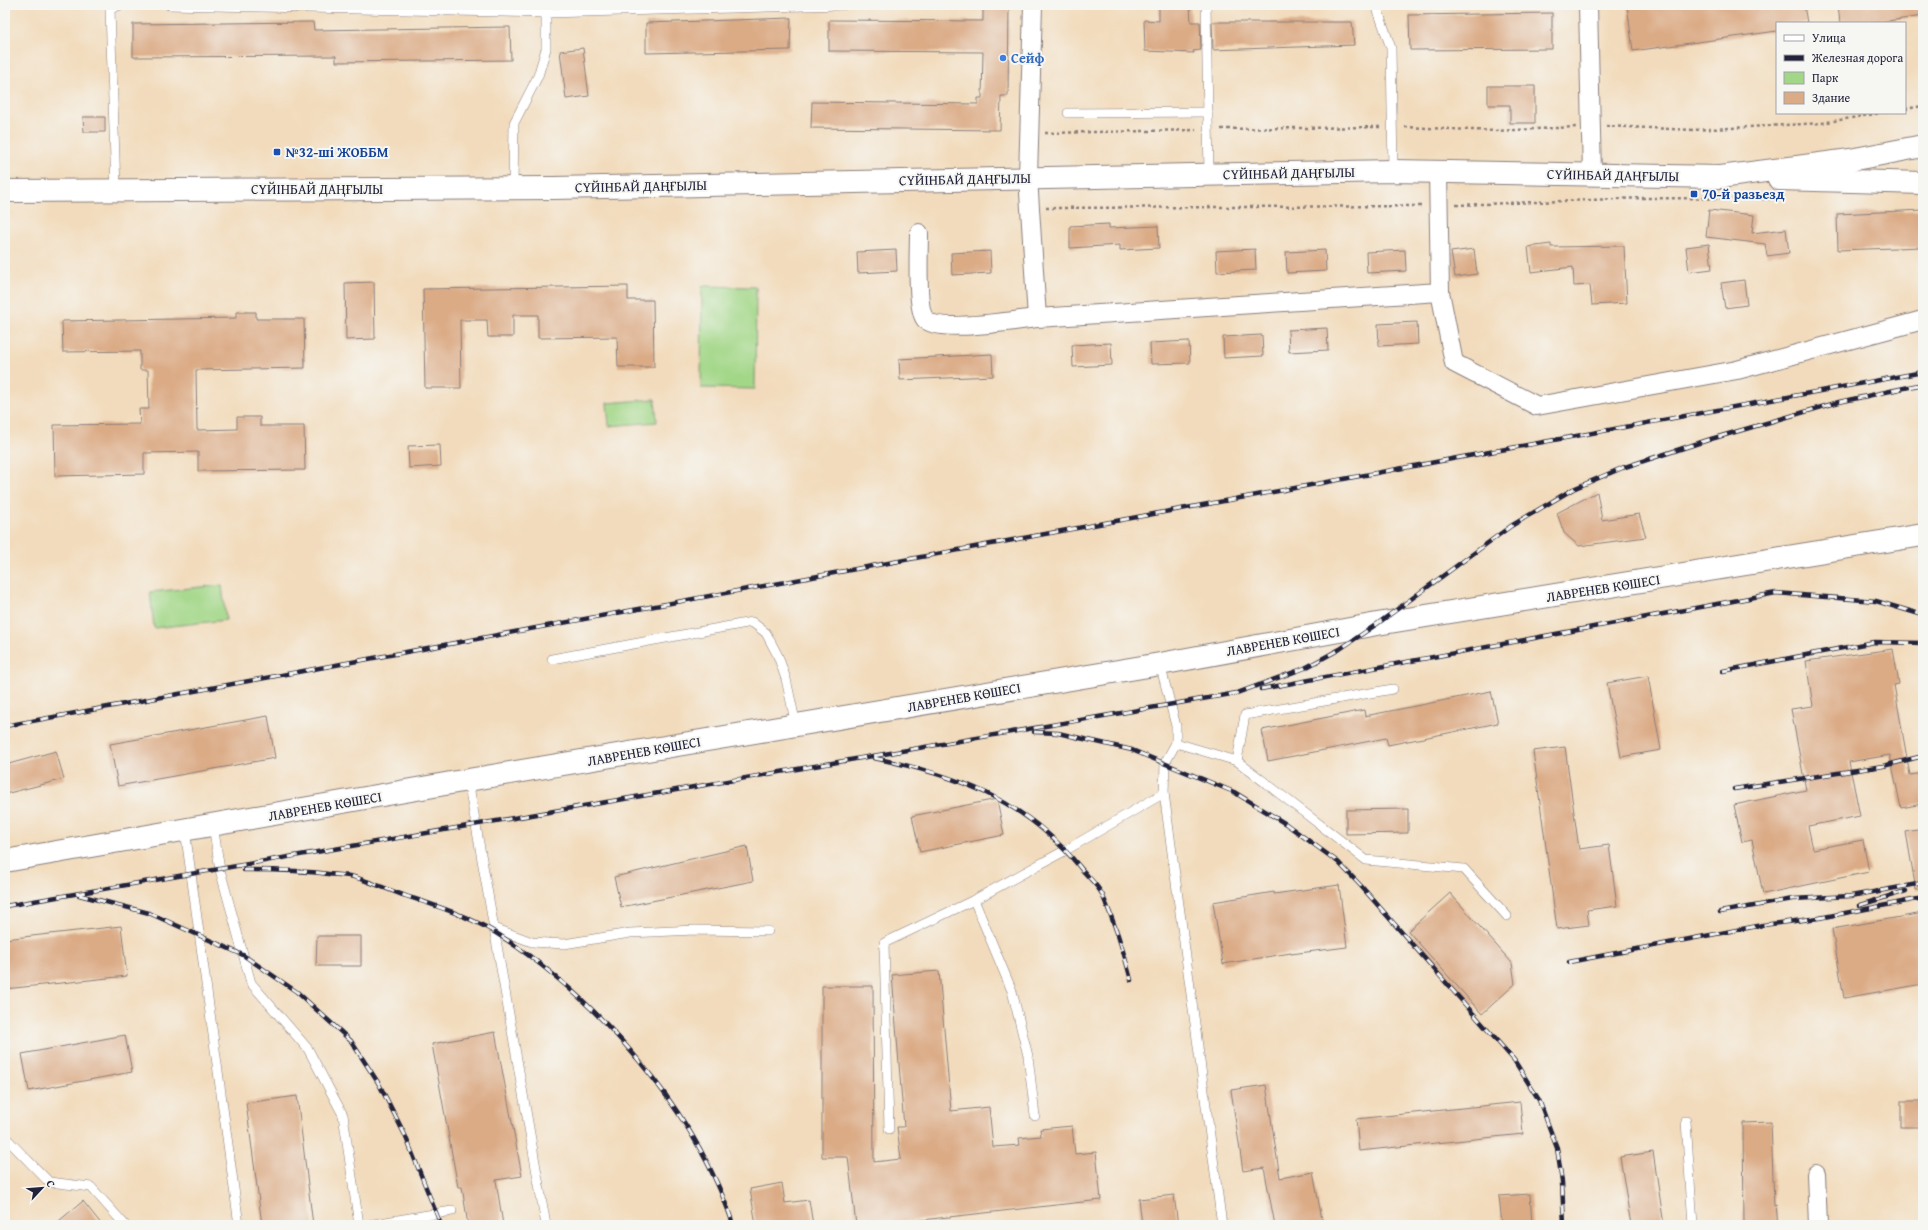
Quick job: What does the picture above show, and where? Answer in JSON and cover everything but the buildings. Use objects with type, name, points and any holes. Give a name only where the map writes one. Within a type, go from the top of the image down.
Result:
[{"type":"main road","name":"СҮЙІНБАЙ ДАҢҒЫЛЫ","points":[[5,191],[513,188],[1393,171],[1720,177],[1850,160],[1923,146]]},
{"type":"main road","points":[[1720,177],[1923,183]]},
{"type":"main road","name":"ЛАВРЕНЕВ КӨШЕСІ","points":[[5,861],[468,780],[1160,664],[1377,624],[1923,535]]},
{"type":"street","points":[[1033,5],[1028,177],[1037,318]]},
{"type":"street","points":[[1588,5],[1592,175]]},
{"type":"street","points":[[1438,171],[1440,292],[1454,363],[1537,406],[1737,370],[1923,320]]},
{"type":"street","points":[[920,233],[920,306],[925,318],[936,325],[957,326],[1037,318],[1440,292]]},
{"type":"street","points":[[1816,1174],[1818,1225]]},
{"type":"lane","points":[[116,190],[110,9],[120,5]]},
{"type":"lane","points":[[169,5],[546,9],[843,5]]},
{"type":"lane","points":[[1206,5],[1209,174]]},
{"type":"lane","points":[[1376,5],[1391,48],[1393,171]]},
{"type":"lane","points":[[513,188],[514,123],[538,76],[546,48],[546,9]]},
{"type":"lane","points":[[1068,113],[1208,112]]},
{"type":"lane","points":[[552,659],[752,622],[766,632],[778,656],[786,679],[796,725]]},
{"type":"lane","points":[[1160,664],[1176,726],[1176,743],[1165,763],[1164,793],[1222,1225]]},
{"type":"lane","points":[[1237,761],[1245,715],[1393,689]]},
{"type":"lane","points":[[1176,743],[1237,761],[1366,860],[1464,869],[1507,916]]},
{"type":"lane","points":[[468,780],[546,1225]]},
{"type":"lane","points":[[889,1129],[884,943],[974,900],[1066,850],[1164,793]]},
{"type":"lane","points":[[213,825],[220,870],[251,983],[308,1049],[343,1115],[359,1225]]},
{"type":"lane","points":[[185,830],[239,1225]]},
{"type":"lane","points":[[974,900],[1012,991],[1028,1056],[1035,1116]]},
{"type":"lane","points":[[494,928],[532,942],[564,944],[630,933],[695,930],[768,931]]},
{"type":"lane","points":[[1686,1120],[1693,1225]]},
{"type":"lane","points":[[5,1137],[49,1182],[91,1187],[125,1225]]},
{"type":"lane","points":[[368,1225],[452,1211]]},
{"type":"path","points":[[1906,109],[1923,106]]},
{"type":"path","points":[[1030,133],[1392,126],[1495,131],[1590,126],[1693,130],[1822,123],[1875,114]]},
{"type":"path","points":[[1030,208],[1438,206],[1643,198],[1782,199]]},
{"type":"green space","points":[[702,286],[756,287],[755,389],[701,388]]},
{"type":"green space","points":[[655,399],[657,422],[609,426],[607,403]]},
{"type":"green space","points":[[222,585],[226,620],[154,628],[150,592]]},
{"type":"railway","points":[[5,726],[1923,372]]},
{"type":"railway","points":[[5,906],[1237,693],[1305,668],[1340,649],[1377,624],[1511,526],[1573,489],[1622,468],[1711,439],[1839,402],[1923,384]]},
{"type":"railway","points":[[1261,689],[1776,593],[1876,601],[1923,615]]},
{"type":"railway","points":[[1723,671],[1874,642],[1923,643]]},
{"type":"railway","points":[[1034,732],[1058,733],[1132,750],[1234,792],[1286,824],[1338,862],[1361,886],[1514,1060],[1539,1100],[1557,1148],[1562,1182],[1564,1225]]},
{"type":"railway","points":[[1734,789],[1883,766],[1923,756]]},
{"type":"railway","points":[[874,758],[933,773],[960,782],[987,793],[1012,807],[1035,823],[1058,843],[1100,890],[1115,926],[1131,980]]},
{"type":"railway","points":[[244,870],[296,871],[354,877],[475,921],[496,933],[529,956],[562,982],[594,1011],[652,1076],[677,1111],[699,1147],[717,1183],[733,1225]]},
{"type":"railway","points":[[1720,912],[1793,899],[1851,896],[1923,883]]},
{"type":"railway","points":[[1860,905],[1906,891]]},
{"type":"railway","points":[[79,895],[149,913],[243,955],[297,992],[351,1041],[379,1084],[405,1135],[441,1225]]},
{"type":"railway","points":[[1569,962],[1763,925],[1819,918],[1923,898]]},
{"type":"place","name":"Сейф","points":[[1003,58]]},
{"type":"place","name":"№32-ші ЖОББМ","points":[[277,152]]},
{"type":"place","name":"70-й разьезд","points":[[1694,194]]}]
